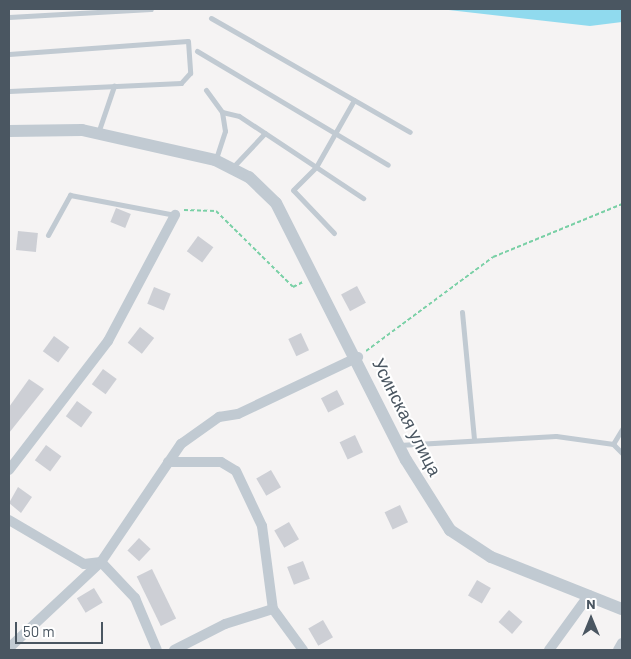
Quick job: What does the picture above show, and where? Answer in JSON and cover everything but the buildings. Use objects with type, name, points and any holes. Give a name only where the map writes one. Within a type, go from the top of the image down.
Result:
[{"type":"street","name":"Усинская улица","points":[[9,130],[98,133],[216,160],[249,177],[276,203],[358,357],[398,445],[450,530],[492,557],[622,609]]},
{"type":"street","points":[[9,470],[108,341],[175,215]]},
{"type":"street","points":[[9,648],[100,562],[181,444],[218,417],[238,414],[358,357]]},
{"type":"street","points":[[168,462],[221,462],[236,471],[262,526],[273,609],[303,650]]},
{"type":"street","points":[[9,520],[84,564],[100,562]]},
{"type":"street","points":[[100,562],[136,598],[158,650]]},
{"type":"street","points":[[549,650],[589,595]]},
{"type":"street","points":[[174,650],[225,624],[273,609]]},
{"type":"street","points":[[618,650],[622,643]]},
{"type":"lane","points":[[9,17],[151,9]]},
{"type":"lane","points":[[211,18],[410,132]]},
{"type":"lane","points":[[9,54],[188,41],[190,73],[181,82],[9,91]]},
{"type":"lane","points":[[198,51],[388,165]]},
{"type":"lane","points":[[98,133],[114,86]]},
{"type":"lane","points":[[206,90],[222,112],[224,131],[216,160]]},
{"type":"lane","points":[[334,233],[293,190],[316,167],[354,100]]},
{"type":"lane","points":[[222,112],[239,116],[364,198]]},
{"type":"lane","points":[[232,168],[265,133]]},
{"type":"lane","points":[[48,235],[70,195],[175,215]]},
{"type":"lane","points":[[462,312],[474,438]]},
{"type":"lane","points":[[613,444],[622,429]]},
{"type":"lane","points":[[398,445],[474,438],[556,436],[613,444],[622,453]]},
{"type":"path","points":[[358,357],[493,257],[622,204]]},
{"type":"path","points":[[175,215],[190,206],[216,211],[293,287],[314,276]]},
{"type":"water","points":[[440,9],[622,9],[622,22],[590,26]]}]
